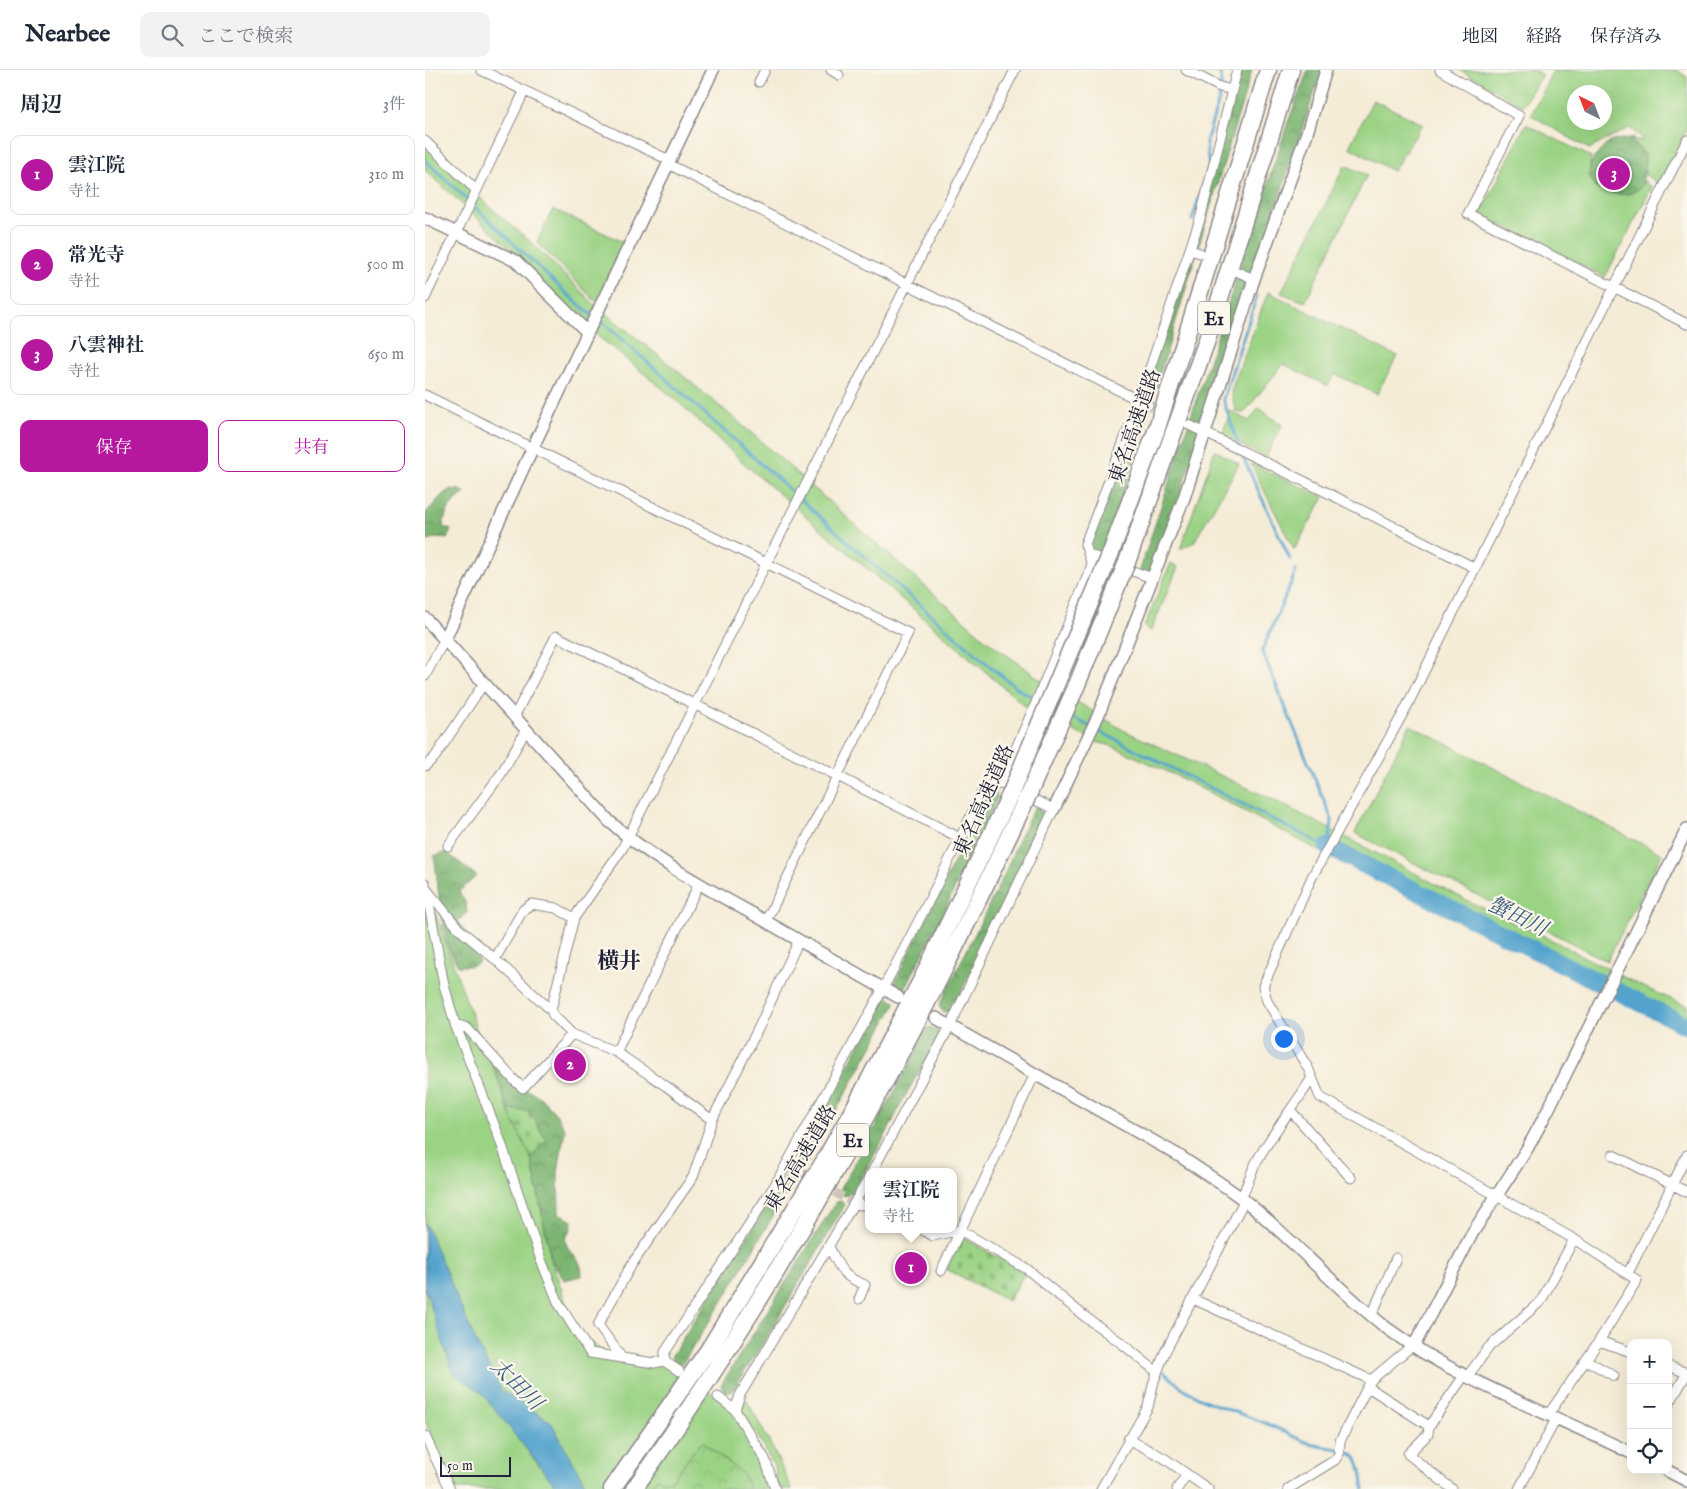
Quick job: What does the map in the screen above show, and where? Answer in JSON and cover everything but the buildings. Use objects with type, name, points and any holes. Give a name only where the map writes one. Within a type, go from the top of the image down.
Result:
[{"type":"highway","points":[[1227,204],[1262,70]]},
{"type":"highway","name":"東名高速道路","points":[[612,1489],[709,1349],[823,1163],[858,1102],[923,977],[1110,555],[1156,431],[1268,70]]},
{"type":"highway","name":"東名高速道路","points":[[634,1489],[723,1355],[836,1170],[937,984],[1025,802],[1076,686],[1127,562],[1206,343],[1291,70]]},
{"type":"street","points":[[481,70],[499,74],[524,92],[668,162],[906,285],[1148,405]]},
{"type":"street","points":[[425,676],[445,639],[587,332],[713,70]]},
{"type":"street","points":[[759,82],[765,70]]},
{"type":"street","points":[[831,70],[839,75]]},
{"type":"street","points":[[551,1010],[574,918],[622,849],[1015,70]]},
{"type":"street","points":[[1188,70],[1221,87],[1233,90]]},
{"type":"street","points":[[1005,789],[1035,705],[1092,565],[1085,544],[1139,401],[1201,216],[1237,70]]},
{"type":"street","points":[[874,1168],[950,1026],[1098,716],[1184,498],[1254,279],[1307,134],[1326,70]]},
{"type":"street","points":[[1440,70],[1519,116],[1470,215],[1687,324]]},
{"type":"street","points":[[425,298],[524,92]]},
{"type":"street","points":[[1519,1489],[1552,1417],[1637,1280],[1574,1239],[1319,1097],[1308,1068],[1267,1001],[1263,986],[1312,877],[1406,708],[1687,140]]},
{"type":"street","points":[[425,141],[477,190]]},
{"type":"street","points":[[425,218],[516,261],[587,332]]},
{"type":"street","points":[[1190,250],[1201,253]]},
{"type":"street","points":[[1238,272],[1254,279]]},
{"type":"street","points":[[425,395],[907,633],[765,921]]},
{"type":"street","points":[[1189,425],[1475,568]]},
{"type":"street","points":[[1090,555],[1152,578]]},
{"type":"street","points":[[425,618],[609,821],[627,837],[699,884],[898,996]]},
{"type":"street","points":[[514,717],[556,636],[960,838]]},
{"type":"street","points":[[425,766],[435,757],[484,683]]},
{"type":"street","points":[[448,846],[501,774],[526,730]]},
{"type":"street","points":[[663,1361],[665,1352],[775,1185],[884,989],[983,790],[989,786],[1005,789],[1054,809]]},
{"type":"street","points":[[1288,1489],[1335,1460],[1339,1454],[1340,1441],[1370,1383],[1414,1346],[1473,1232],[1527,1149],[1547,1112],[1687,829]]},
{"type":"street","points":[[616,1052],[699,884]]},
{"type":"street","points":[[426,886],[459,928],[551,1010],[572,1034],[616,1052],[712,1120]]},
{"type":"street","points":[[426,886],[444,985],[455,1024],[499,1137],[541,1260],[559,1304],[590,1353],[654,1363],[663,1361],[679,1371]]},
{"type":"street","points":[[495,959],[523,910],[531,904],[556,908],[574,918]]},
{"type":"street","points":[[622,1358],[598,1325],[632,1264],[693,1177],[712,1120],[759,1027],[799,940]]},
{"type":"street","points":[[936,1018],[1178,1156],[1243,1200],[1372,1315],[1414,1346],[1465,1376],[1552,1417],[1581,1428],[1627,1451]]},
{"type":"street","points":[[455,1024],[467,1028],[523,1088],[572,1034]]},
{"type":"street","points":[[941,1271],[1035,1074]]},
{"type":"street","points":[[1101,1489],[1148,1407],[1157,1372],[1165,1352],[1243,1200],[1260,1155],[1312,1078]]},
{"type":"street","points":[[1291,1111],[1351,1178]]},
{"type":"street","points":[[1613,1155],[1687,1192]]},
{"type":"street","points":[[1628,1273],[1687,1155]]},
{"type":"street","points":[[786,1165],[800,1172]]},
{"type":"street","points":[[735,1410],[740,1395],[865,1185]]},
{"type":"street","points":[[855,1204],[865,1205]]},
{"type":"street","points":[[957,1231],[960,1230],[1027,1269],[1083,1316],[1157,1372]]},
{"type":"street","points":[[928,1233],[933,1236],[946,1233]]},
{"type":"street","points":[[1452,1489],[1408,1454],[1428,1434],[1429,1426],[1465,1376],[1489,1347],[1541,1301],[1574,1239]]},
{"type":"street","points":[[829,1247],[842,1272],[850,1279],[865,1284],[859,1298]]},
{"type":"street","points":[[1372,1315],[1396,1258]]},
{"type":"street","points":[[1193,1299],[1370,1383],[1429,1426]]},
{"type":"street","points":[[1599,1340],[1627,1350]]},
{"type":"street","points":[[1586,1360],[1614,1376]]},
{"type":"street","points":[[1672,1367],[1687,1372],[1672,1399]]},
{"type":"street","points":[[718,1397],[735,1410],[765,1459],[775,1489]]},
{"type":"street","points":[[425,1436],[449,1489]]},
{"type":"street","points":[[1129,1439],[1164,1458],[1208,1489]]},
{"type":"street","points":[[1672,1473],[1687,1481]]},
{"type":"street","points":[[1177,1489],[1187,1474]]},
{"type":"green space","points":[[1242,70],[1252,70],[1109,542],[1100,553],[1093,552],[1085,544],[1185,264]]},
{"type":"green space","points":[[1308,70],[1322,70],[1152,578],[1140,570],[1288,122]]},
{"type":"green space","points":[[1460,70],[1533,70],[1542,75],[1522,106]]},
{"type":"green space","points":[[1553,70],[1676,70],[1687,77],[1687,129],[1660,184],[1645,175],[1645,154],[1632,142],[1644,139],[1629,128],[1589,149],[1531,115]]},
{"type":"green space","points":[[1373,100],[1423,124],[1393,171],[1349,147]]},
{"type":"green space","points":[[1526,124],[1591,157],[1589,176],[1596,188],[1618,194],[1632,193],[1644,181],[1652,187],[1605,277],[1480,215]]},
{"type":"green space","points":[[1635,137],[1632,143],[1645,154],[1643,185],[1638,190],[1627,194],[1596,188],[1589,176],[1590,166],[1594,158],[1610,141]]},
{"type":"green space","points":[[425,143],[594,304],[748,430],[985,639],[1040,679],[1123,730],[1280,803],[1470,902],[1546,937],[1639,985],[1687,1006],[1687,1030],[1337,860],[1181,778],[1112,746],[1096,742],[1027,708],[748,467],[674,398],[589,329],[519,257],[425,170]]},
{"type":"green space","points":[[1345,165],[1367,175],[1305,302],[1281,293]]},
{"type":"green space","points":[[553,209],[625,243],[596,302],[537,242]]},
{"type":"green space","points":[[1268,292],[1397,356],[1377,394],[1335,374],[1328,386],[1283,364],[1244,413],[1236,412],[1231,391]]},
{"type":"green space","points":[[1259,408],[1282,425],[1266,457],[1222,436],[1230,411],[1249,421]]},
{"type":"green space","points":[[1215,450],[1239,464],[1194,542],[1180,549]]},
{"type":"green space","points":[[1251,464],[1324,497],[1294,550]]},
{"type":"green space","points":[[452,489],[465,493],[452,504],[445,516],[443,527],[451,530],[447,539],[434,538],[425,542],[425,513],[444,493]]},
{"type":"green space","points":[[1171,563],[1178,567],[1151,631],[1144,627]]},
{"type":"green space","points":[[1410,725],[1662,854],[1607,961],[1355,833]]},
{"type":"green space","points":[[991,791],[996,793],[997,798],[940,920],[905,989],[898,989],[894,984],[960,850],[984,793]]},
{"type":"green space","points":[[1036,805],[1045,817],[1036,840],[1012,884],[951,1012],[943,1012],[939,1006],[1005,873],[1018,840]]},
{"type":"green space","points":[[446,852],[477,876],[459,891],[466,904],[467,914],[457,921],[477,953],[478,963],[471,966],[458,966],[449,948],[444,931],[434,856]]},
{"type":"green space","points":[[425,884],[482,1045],[498,1077],[531,1158],[551,1259],[576,1332],[610,1356],[664,1361],[732,1407],[765,1459],[768,1489],[450,1489],[425,1420]]},
{"type":"green space","points":[[886,996],[895,1002],[895,1005],[806,1165],[799,1164],[795,1159],[868,1029],[883,997]]},
{"type":"green space","points":[[931,1027],[940,1035],[851,1196],[843,1195],[840,1189],[912,1060],[927,1028]]},
{"type":"green space","points":[[489,1052],[511,1082],[539,1096],[556,1114],[565,1129],[558,1172],[559,1213],[572,1221],[571,1229],[565,1239],[569,1249],[580,1263],[582,1276],[564,1280],[551,1259],[531,1158],[546,1140],[529,1111],[508,1110]]},
{"type":"green space","points":[[508,1110],[529,1111],[546,1140],[531,1158]]},
{"type":"green space","points":[[792,1173],[796,1177],[724,1299],[682,1364],[675,1363],[671,1357],[787,1174]]},
{"type":"green space","points":[[841,1201],[845,1205],[773,1327],[732,1392],[724,1391],[721,1385],[836,1202]]},
{"type":"green space","points":[[963,1237],[1025,1273],[1008,1301],[946,1269]]},
{"type":"green space","points":[[746,1399],[792,1489],[778,1489],[774,1466],[756,1433],[737,1412]]},
{"type":"green space","points":[[703,1442],[744,1475],[749,1489],[650,1489],[657,1478],[662,1481],[672,1480],[696,1448]]},
{"type":"water","points":[[425,1222],[476,1342],[502,1391],[551,1422],[588,1489],[558,1489],[481,1392],[453,1373],[425,1288]]},
{"type":"waterway","points":[[1192,220],[1209,167],[1206,142],[1221,93],[1221,76],[1218,70]]},
{"type":"waterway","points":[[425,160],[567,294],[593,316]]},
{"type":"waterway","points":[[1239,447],[1223,399],[1257,296]]},
{"type":"waterway","points":[[598,319],[993,669],[1021,691],[1037,699]]},
{"type":"waterway","points":[[1241,453],[1290,559]]},
{"type":"waterway","points":[[1295,569],[1296,571],[1262,651],[1332,820],[1330,838]]},
{"type":"waterway","points":[[1069,716],[1327,847]]},
{"type":"waterway","name":"蟹田川","points":[[1328,847],[1687,1026]]},
{"type":"waterway","points":[[1164,1372],[1186,1390],[1211,1403],[1265,1423],[1311,1444],[1348,1452],[1357,1459],[1364,1489]]},
{"type":"tunnel","points":[[800,1172],[855,1204]]},
{"type":"place","name":"八雲神社","points":[[1614,174]]},
{"type":"place","name":"常光寺","points":[[570,1065]]},
{"type":"place","name":"雲江院","points":[[911,1268]]},
{"type":"district","name":"横井","points":[[619,960]]},
{"type":"water label","name":"太田川","points":[[517,1384]]}]
